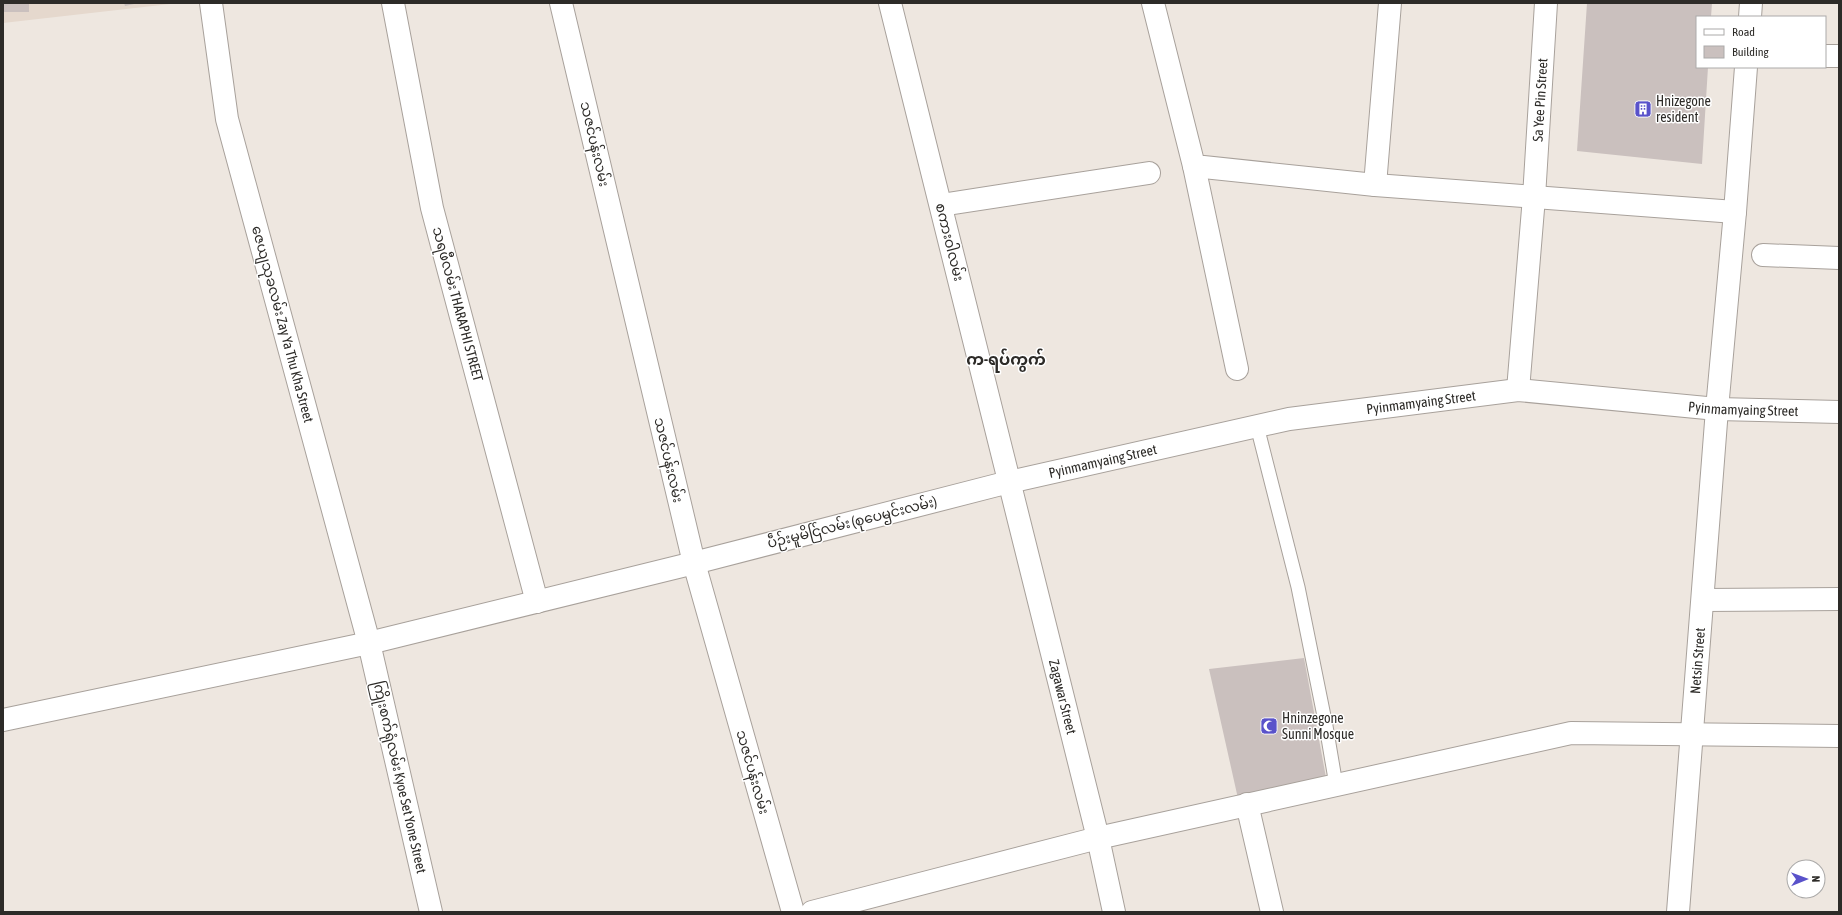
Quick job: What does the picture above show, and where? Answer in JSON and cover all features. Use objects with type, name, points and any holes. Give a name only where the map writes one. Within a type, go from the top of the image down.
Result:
[{"type":"street","name":"ဇေယျသုခလမ်း Zay Ya Thu Kha Street","points":[[211,3],[227,119],[369,643]]},
{"type":"street","name":"သရဖီလမ်း THARAPHI STREET","points":[[393,3],[432,208],[537,602]]},
{"type":"street","name":"သဇင်ပန်းလမ်း","points":[[561,3],[694,563],[793,912]]},
{"type":"street","name":"စကားဝါလမ်း","points":[[890,3],[1009,482]]},
{"type":"street","points":[[1153,3],[1194,166],[1238,369]]},
{"type":"street","points":[[1376,185],[1390,3]]},
{"type":"street","name":"Sa Yee Pin Street","points":[[1518,390],[1534,197],[1546,3]]},
{"type":"street","points":[[1750,16],[1751,3]]},
{"type":"street","points":[[1826,56],[1839,56]]},
{"type":"street","name":"Netsin Street","points":[[1678,912],[1717,409],[1735,212],[1746,68]]},
{"type":"street","points":[[1194,166],[1376,185],[1735,212]]},
{"type":"street","points":[[940,205],[1149,174]]},
{"type":"street","points":[[1763,255],[1839,258]]},
{"type":"street","name":"Pyinmamyaing Street","points":[[1009,482],[1288,419],[1518,390],[1717,409],[1839,412]]},
{"type":"street","name":"ပဵဉ်းမူမိင်ြလမ်း (စုပေၝင်းလမ်း)","points":[[3,720],[369,643],[694,563],[1009,482]]},
{"type":"street","name":"Zagawar Street","points":[[1009,482],[1098,838],[1114,912]]},
{"type":"street","points":[[1703,600],[1839,599]]},
{"type":"street","name":"ကြိုးစက်ရုံလမ်း Kyoe Set Yone Street","points":[[369,643],[431,912]]},
{"type":"street","points":[[812,912],[1098,838],[1247,804],[1571,734],[1839,736]]},
{"type":"street","points":[[1247,804],[1272,912]]},
{"type":"lane","points":[[1257,426],[1298,588],[1326,726],[1336,785]]},
{"type":"shaded area","points":[[3,3],[179,3],[3,23]]},
{"type":"building","points":[[3,3],[29,3],[29,12],[3,12]]},
{"type":"building","points":[[124,3],[134,3],[134,4],[125,6]]},
{"type":"building","name":"Hnizegone resident","points":[[1587,3],[1712,3],[1711,16],[1696,16],[1696,68],[1708,68],[1702,164],[1577,151]]},
{"type":"building","name":"Hninzegone Sunni Mosque","points":[[1304,658],[1327,783],[1239,803],[1209,669]]},
{"type":"place","name":"Hnizegone resident","points":[[1643,109]]},
{"type":"place","name":"Hninzegone Sunni Mosque","points":[[1269,726]]},
{"type":"district","name":"က-ရပ်ကွက်","points":[[1006,359]]}]
